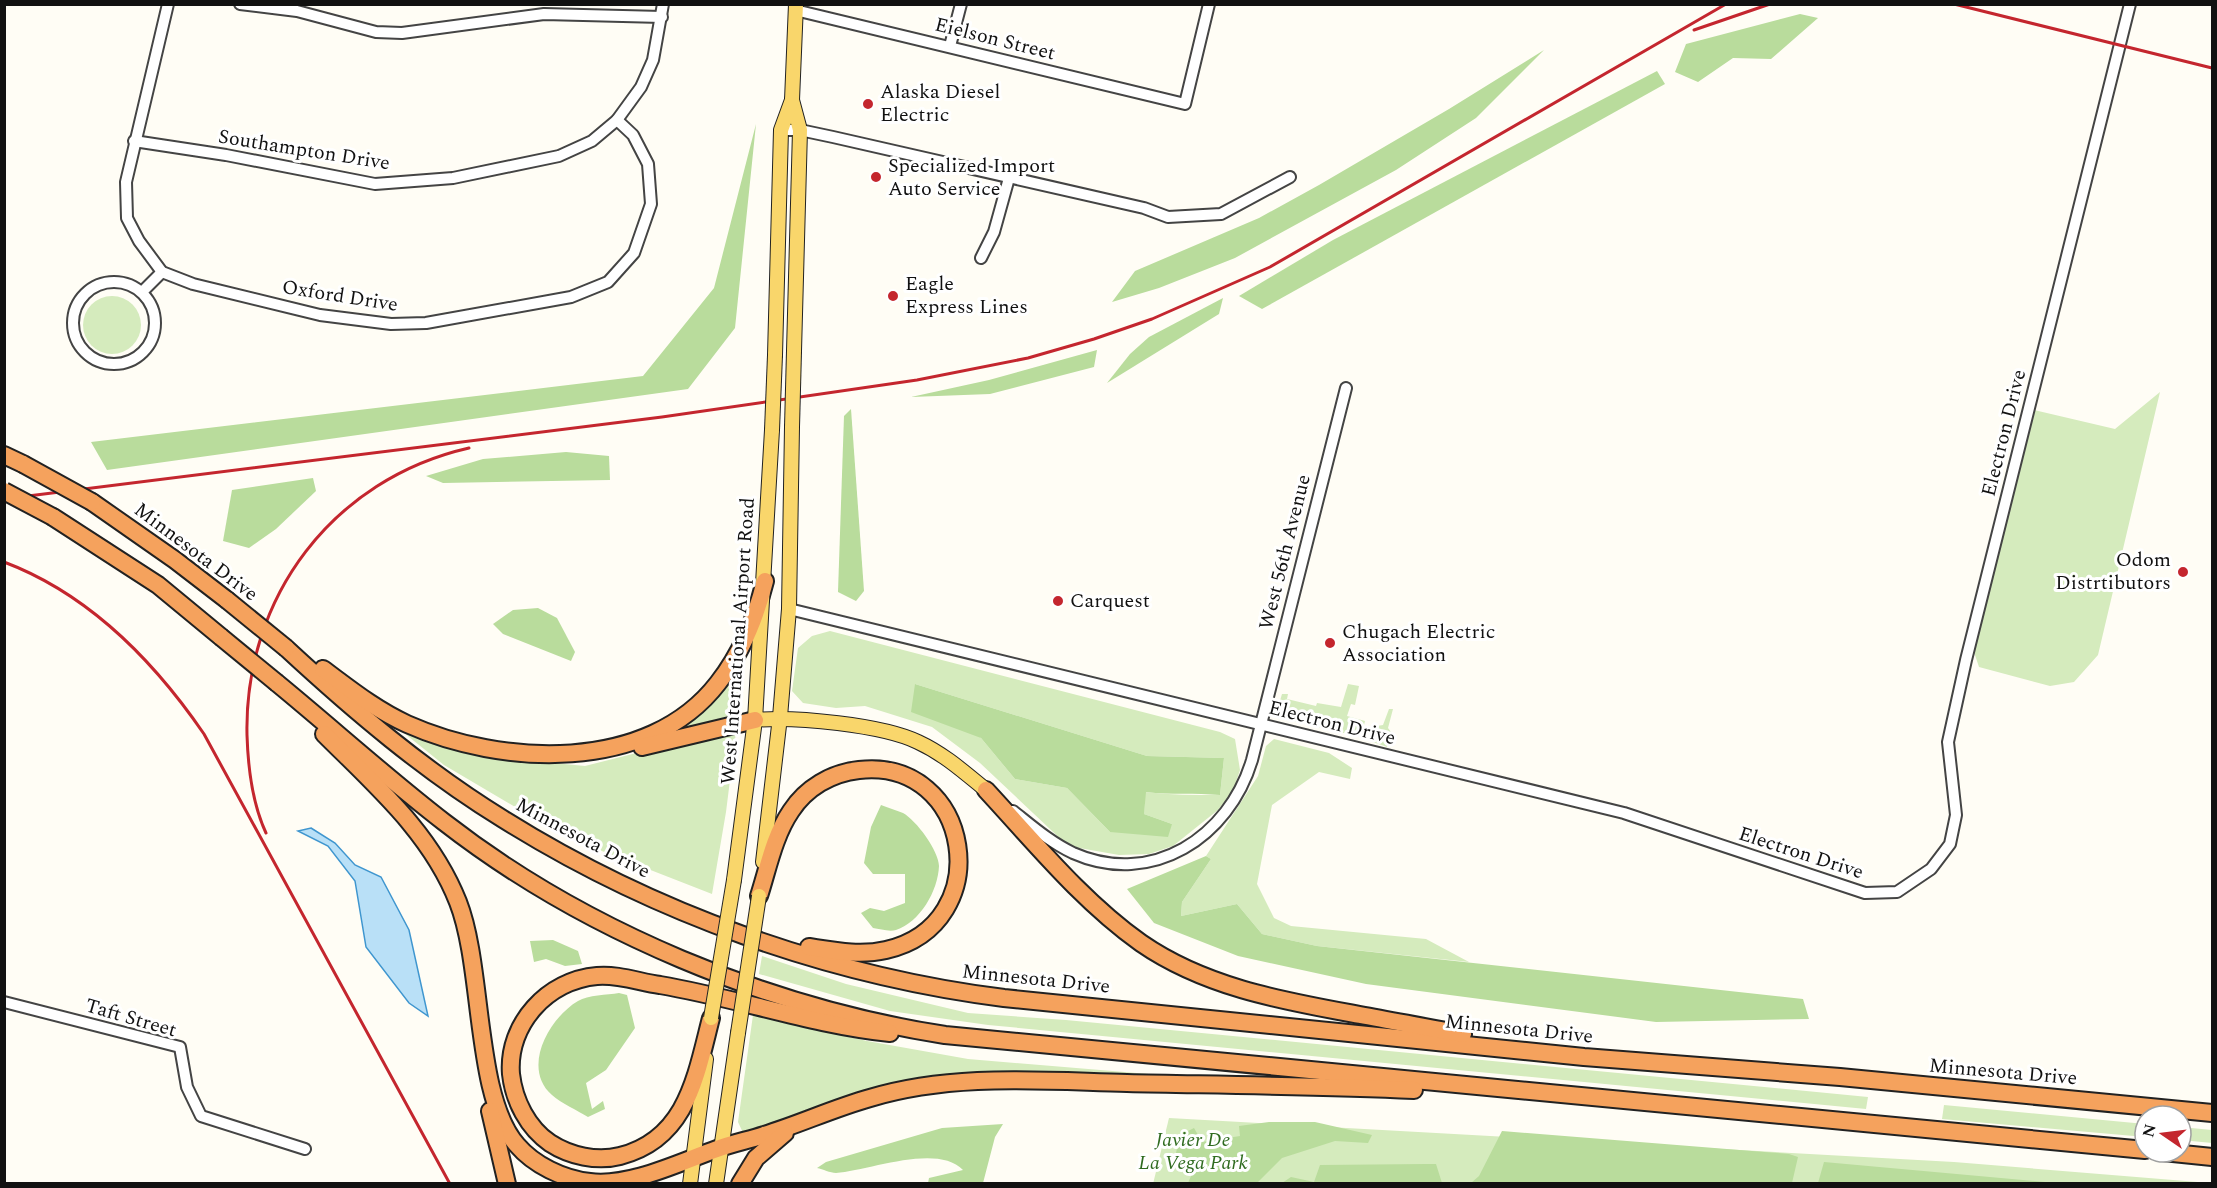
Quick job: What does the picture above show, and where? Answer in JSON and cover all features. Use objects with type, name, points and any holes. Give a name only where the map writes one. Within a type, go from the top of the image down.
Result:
[{"type":"highway","name":"Minnesota Drive","points":[[4,455],[92,502],[176,560],[286,648],[406,751],[503,819],[635,890],[760,939],[868,973],[961,993],[1584,1058],[1840,1077],[2212,1113]]},
{"type":"highway","points":[[4,490],[53,517],[159,585],[444,823],[528,880],[579,910],[686,960],[767,990],[837,1011],[928,1032]]},
{"type":"highway","points":[[558,755],[594,751],[645,737],[664,728],[694,707],[717,685],[738,652],[759,604],[765,581]]},
{"type":"highway","points":[[286,648],[323,669],[379,710],[407,724],[505,753],[575,758],[595,757],[755,720]]},
{"type":"highway","points":[[276,683],[407,818],[440,864],[459,904],[470,945],[495,1103],[508,1134],[531,1158],[546,1168],[577,1180],[604,1183],[632,1178],[869,1098],[910,1088],[986,1081],[1366,1088],[1586,1096]]},
{"type":"highway","points":[[759,896],[779,833],[790,812],[803,795],[818,783],[850,771],[885,770],[918,784],[945,810],[958,840],[958,874],[948,905],[930,927],[903,945],[867,953],[760,939]]},
{"type":"highway","points":[[986,790],[1114,922],[1142,944],[1188,970],[1216,982],[1268,997],[1584,1058]]},
{"type":"highway","points":[[711,1018],[686,1101],[662,1136],[645,1148],[599,1159],[569,1153],[543,1138],[522,1112],[512,1087],[511,1070],[511,1057],[519,1031],[536,1005],[560,986],[587,977],[608,976],[683,989],[855,1029],[928,1032],[2133,1149]]},
{"type":"highway","points":[[486,1053],[492,1126],[507,1184]]},
{"type":"highway","points":[[740,1184],[756,1158],[768,1146],[814,1117]]},
{"type":"highway","points":[[2193,1155],[2212,1157]]},
{"type":"main road","name":"West International Airport Road","points":[[716,1184],[759,896],[780,717],[789,609],[800,130],[792,100],[795,7]]},
{"type":"main road","name":"West International Airport Road","points":[[690,1184],[711,1018],[734,880],[755,720],[765,581],[772,430],[781,130],[792,100]]},
{"type":"main road","points":[[765,581],[773,597],[789,609]]},
{"type":"main road","points":[[755,720],[780,717],[903,736],[952,762],[986,790]]},
{"type":"street","points":[[142,292],[162,272],[139,241],[128,218],[126,182],[168,4]]},
{"type":"street","points":[[240,4],[298,8],[375,32],[402,33],[545,9],[662,17]]},
{"type":"street","name":"Southampton Drive","points":[[134,141],[226,155],[375,184],[453,178],[559,156],[592,141],[616,120],[641,87],[653,60],[663,4]]},
{"type":"street","points":[[950,46],[961,4]]},
{"type":"street","name":"Eielson Street","points":[[795,7],[1185,104],[1209,4]]},
{"type":"street","name":"Electron Drive","points":[[789,609],[1624,813],[1865,893],[1897,892],[1931,869],[1950,844],[1956,815],[1948,742],[2130,4]]},
{"type":"street","name":"Oxford Drive","points":[[162,272],[193,284],[320,315],[391,324],[426,323],[571,297],[608,282],[634,253],[651,204],[648,164],[633,135],[616,120]]},
{"type":"street","points":[[781,130],[800,130],[1144,208],[1168,217],[1221,214],[1290,177]]},
{"type":"street","points":[[981,258],[994,232],[1009,178]]},
{"type":"street","points":[[119,281],[142,292],[155,315],[152,340],[144,351],[122,363],[109,364],[86,353],[73,331],[75,311],[84,294],[106,282],[119,281]]},
{"type":"street","name":"West 56th Avenue","points":[[986,790],[1048,839],[1075,854],[1111,862],[1130,863],[1165,857],[1200,840],[1226,815],[1247,775],[1346,388]]},
{"type":"street","name":"Taft Street","points":[[4,1002],[180,1047],[187,1087],[201,1116],[305,1149]]},
{"type":"green space","points":[[1800,14],[1818,18],[1771,59],[1733,58],[1698,82],[1675,72],[1686,44]]},
{"type":"green space","points":[[1544,50],[1476,118],[1396,170],[1235,258],[1159,288],[1112,302],[1135,271],[1259,218],[1449,109]]},
{"type":"green space","points":[[1657,71],[1665,84],[1262,309],[1239,296],[1333,240]]},
{"type":"green space","points":[[756,124],[735,328],[688,389],[107,470],[91,442],[643,376],[714,288]]},
{"type":"green space","points":[[112,296],[128,301],[136,309],[141,325],[136,341],[128,349],[112,354],[96,349],[88,341],[83,325],[88,309],[96,301]]},
{"type":"green space","points":[[1223,298],[1219,314],[1107,383],[1130,354],[1149,337]]},
{"type":"green space","points":[[1097,350],[1094,367],[990,394],[911,397],[989,380]]},
{"type":"green space","points":[[2160,392],[2098,655],[2074,682],[2050,686],[1979,667],[1973,649],[2034,410],[2115,429]]},
{"type":"green space","points":[[851,409],[864,591],[856,601],[838,592],[844,416]]},
{"type":"green space","points":[[566,452],[609,456],[610,480],[443,483],[426,476],[483,459]]},
{"type":"green space","points":[[313,478],[316,491],[276,529],[249,548],[223,541],[232,490]]},
{"type":"green space","points":[[538,608],[557,618],[575,652],[571,661],[503,634],[493,624],[513,610]]},
{"type":"green space","points":[[830,631],[1220,732],[1235,739],[1240,770],[1233,791],[1218,810],[1173,846],[1149,854],[1119,855],[1068,846],[980,763],[932,727],[865,706],[836,708],[803,703],[792,691],[798,648],[812,636]],"holes":[[[915,684],[1147,756],[1224,758],[1220,795],[1145,792],[1144,814],[1172,824],[1110,832],[1067,788],[1015,779],[981,738]]]},
{"type":"green space","points":[[739,662],[743,662],[737,714],[672,731]]},
{"type":"green space","points":[[915,684],[1147,756],[1224,758],[1220,795],[1146,792],[1144,814],[1172,824],[1168,837],[1110,832],[1067,788],[1015,779],[981,738],[911,712]]},
{"type":"green space","points":[[1348,684],[1359,686],[1355,705],[1351,704],[1347,716],[1365,721],[1361,737],[1275,717],[1282,694],[1288,694],[1287,699],[1316,706],[1317,703],[1341,707]]},
{"type":"green space","points":[[1389,709],[1393,709],[1388,728],[1391,732],[1387,747],[1373,742],[1377,726],[1383,725]]},
{"type":"green space","points":[[394,725],[492,757],[585,766],[680,742],[736,732],[726,812],[712,894],[566,837],[444,765]]},
{"type":"green space","points":[[1274,739],[1329,753],[1352,768],[1350,779],[1319,772],[1272,805],[1257,884],[1274,918],[1291,926],[1426,939],[1469,962],[1317,946],[1262,934],[1237,904],[1181,916],[1182,902],[1211,859],[1206,856],[1258,776],[1266,746]]},
{"type":"green space","points":[[881,805],[903,813],[914,822],[931,844],[939,866],[931,895],[920,913],[905,926],[893,931],[873,928],[861,913],[870,908],[884,911],[905,903],[905,874],[873,874],[864,863],[871,827]]},
{"type":"green space","points":[[1206,856],[1211,859],[1182,902],[1181,916],[1237,904],[1262,934],[1317,946],[1803,999],[1809,1019],[1656,1022],[1366,984],[1238,956],[1154,923],[1127,889]]},
{"type":"green space","points":[[553,940],[578,951],[582,964],[565,966],[546,959],[534,962],[530,941]]},
{"type":"green space","points":[[762,956],[846,984],[968,1013],[1066,1020],[1868,1097],[1866,1109],[988,1025],[890,1011],[759,974]]},
{"type":"green space","points":[[619,993],[627,995],[635,1028],[606,1070],[586,1083],[592,1109],[603,1101],[605,1109],[588,1117],[552,1095],[543,1084],[539,1071],[542,1044],[557,1019],[578,1001]]},
{"type":"green space","points":[[753,1015],[867,1041],[968,1059],[1221,1080],[964,1077],[744,1135],[738,1122]]},
{"type":"green space","points":[[1944,1105],[2133,1123],[2133,1136],[1942,1119]]},
{"type":"green space","name":"Javier De La Vega Park","points":[[1169,1118],[1954,1162],[2210,1183],[1153,1184]]},
{"type":"green space","points":[[1269,1122],[1315,1122],[1372,1135],[1368,1143],[1335,1141],[1282,1158],[1257,1183],[1188,1183],[1194,1169],[1176,1153],[1180,1135],[1194,1128],[1202,1142],[1240,1136],[1239,1126]]},
{"type":"green space","points":[[1003,1124],[995,1137],[983,1183],[928,1183],[929,1178],[963,1170],[951,1162],[937,1159],[902,1161],[836,1173],[817,1168],[826,1162],[942,1128]]},
{"type":"green space","points":[[2193,1128],[2212,1130],[2212,1143],[2193,1141]]},
{"type":"green space","points":[[1502,1131],[1789,1154],[1798,1157],[1792,1183],[1471,1183],[1479,1176]]},
{"type":"green space","points":[[1824,1162],[2056,1183],[1818,1183]]},
{"type":"green space","points":[[1436,1164],[1442,1183],[1282,1183],[1291,1177],[1314,1182],[1320,1165]]},
{"type":"water","points":[[311,828],[335,843],[355,865],[381,877],[409,930],[428,1016],[409,1003],[366,947],[355,881],[328,846],[298,831]]},
{"type":"railway","points":[[4,499],[662,417],[917,380],[1028,358],[1152,319],[1270,267],[1726,4]]},
{"type":"railway","points":[[1694,30],[1770,4]]},
{"type":"railway","points":[[1954,4],[2212,68]]},
{"type":"railway","points":[[266,833],[257,810],[252,785],[247,735],[250,684],[261,636],[280,592],[306,551],[338,516],[377,487],[420,464],[469,448]]},
{"type":"railway","points":[[4,562],[64,592],[91,611],[141,656],[185,707],[204,734],[450,1184]]},
{"type":"place","name":"Alaska Diesel Electric","points":[[868,104]]},
{"type":"place","name":"Specialized Import Auto Service","points":[[876,177]]},
{"type":"place","name":"Eagle Express Lines","points":[[893,296]]},
{"type":"place","name":"Odom Distrtibutors","points":[[2183,572]]},
{"type":"place","name":"Carquest","points":[[1058,601]]},
{"type":"place","name":"Chugach Electric Association","points":[[1330,643]]}]
